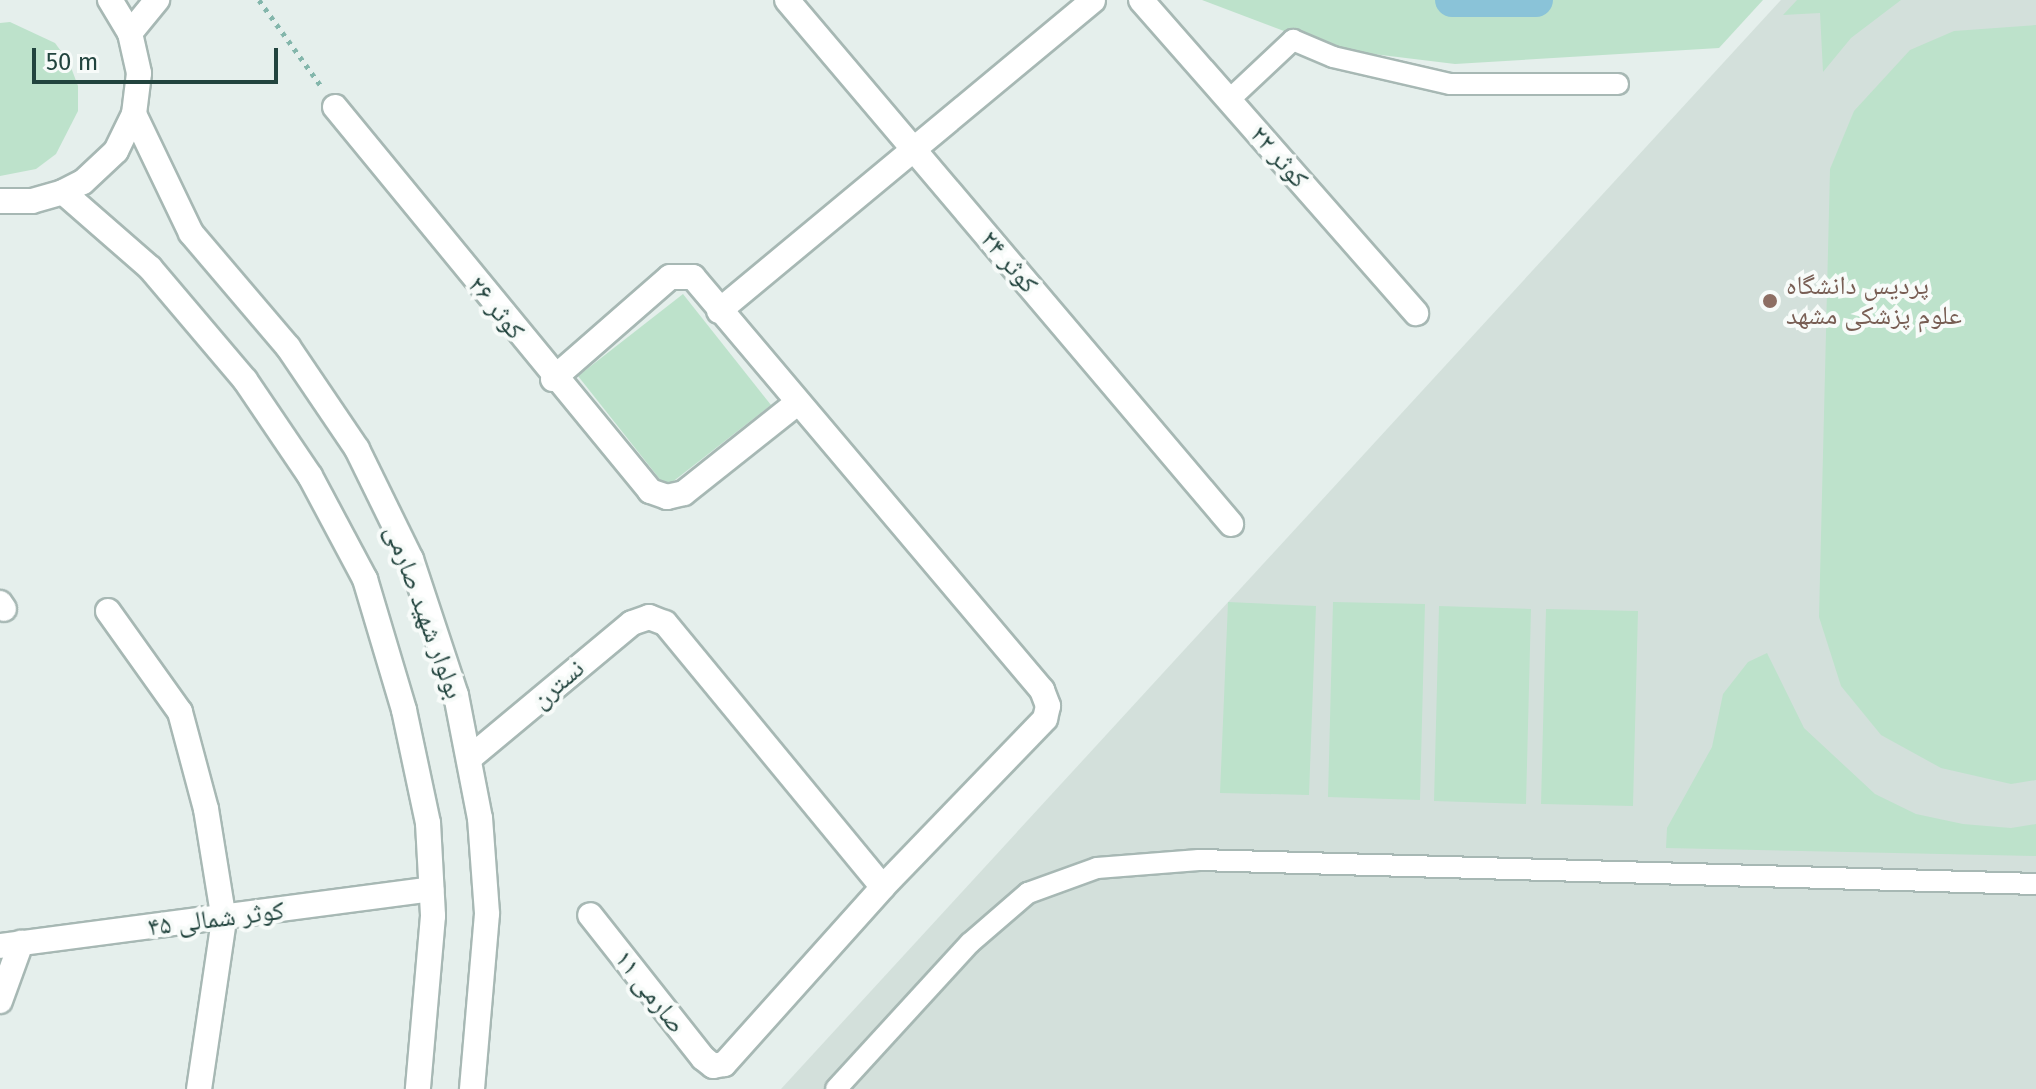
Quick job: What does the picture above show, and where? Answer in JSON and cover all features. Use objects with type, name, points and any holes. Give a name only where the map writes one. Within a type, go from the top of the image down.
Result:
[{"type":"street","points":[[0,201],[32,201],[63,192],[101,168],[116,151],[134,114],[139,73],[130,33],[110,0]]},
{"type":"street","points":[[130,33],[157,0]]},
{"type":"street","name":"کوثر ۲۴","points":[[787,0],[1231,524]]},
{"type":"street","points":[[719,311],[1093,0]]},
{"type":"street","name":"کوثر ۲۲","points":[[1141,0],[1416,313]]},
{"type":"street","name":"کوثر ۲۶","points":[[335,107],[553,379],[650,491],[667,497],[684,493],[796,404]]},
{"type":"street","name":"بولوار شهید صارمی","points":[[134,114],[191,233],[288,347],[357,449],[411,559],[456,695],[471,757],[487,914],[472,1089]]},
{"type":"street","name":"بولوار شهید صارمی","points":[[63,192],[159,279],[245,380],[310,476],[365,579],[404,710],[428,823],[431,889],[418,1089]]},
{"type":"street","points":[[553,379],[670,277],[693,277],[796,404],[1042,690],[1048,706],[1045,719],[883,887]]},
{"type":"street","points":[[108,611],[180,712],[206,809],[224,920],[199,1089]]},
{"type":"street","name":"نسترن","points":[[471,757],[632,623],[649,617],[665,623],[883,887]]},
{"type":"street","name":"صارمی ۱۱","points":[[590,915],[713,1066],[724,1064],[883,887]]},
{"type":"street","name":"کوثر شمالی ۴۵","points":[[10,945],[224,920],[431,889]]},
{"type":"street","points":[[0,1001],[10,945]]},
{"type":"lane","points":[[1229,100],[1293,40],[1333,57],[1450,84],[1618,84]]},
{"type":"lane","points":[[836,1089],[970,943],[1028,893],[1097,868],[1199,860],[2036,884]]},
{"type":"path","points":[[259,0],[335,107]]},
{"type":"shaded area","name":"پردیس دانشگاه علوم پزشکی مشهد","points":[[1781,0],[2036,0],[2036,1089],[781,1089]]},
{"type":"green space","points":[[1202,0],[1763,0],[1719,48],[1455,64],[1332,49]]},
{"type":"green space","points":[[1797,0],[1901,0],[1851,38],[1823,72],[1820,13],[1783,15]]},
{"type":"green space","points":[[10,22],[55,43],[69,62],[78,86],[78,111],[56,154],[36,169],[0,176],[0,23]]},
{"type":"green space","points":[[2036,25],[2036,780],[2011,784],[1941,768],[1881,735],[1841,686],[1819,617],[1830,169],[1854,111],[1910,50],[1954,31]]},
{"type":"green space","points":[[683,294],[771,405],[666,487],[578,376]]},
{"type":"green space","points":[[1228,602],[1316,606],[1309,795],[1220,793]]},
{"type":"green space","points":[[1333,602],[1425,604],[1420,800],[1328,797]]},
{"type":"green space","points":[[1439,606],[1531,609],[1526,804],[1434,801]]},
{"type":"green space","points":[[1546,609],[1638,611],[1633,806],[1541,804]]},
{"type":"green space","points":[[1767,653],[1804,728],[1875,794],[1916,814],[1963,824],[2011,828],[2036,824],[2036,856],[1666,848],[1667,828],[1712,747],[1723,694],[1748,662]]},
{"type":"waterway","points":[[1452,0],[1536,0]]},
{"type":"place","name":"پردیس دانشگاه علوم پزشکی مشهد","points":[[1770,301]]}]
